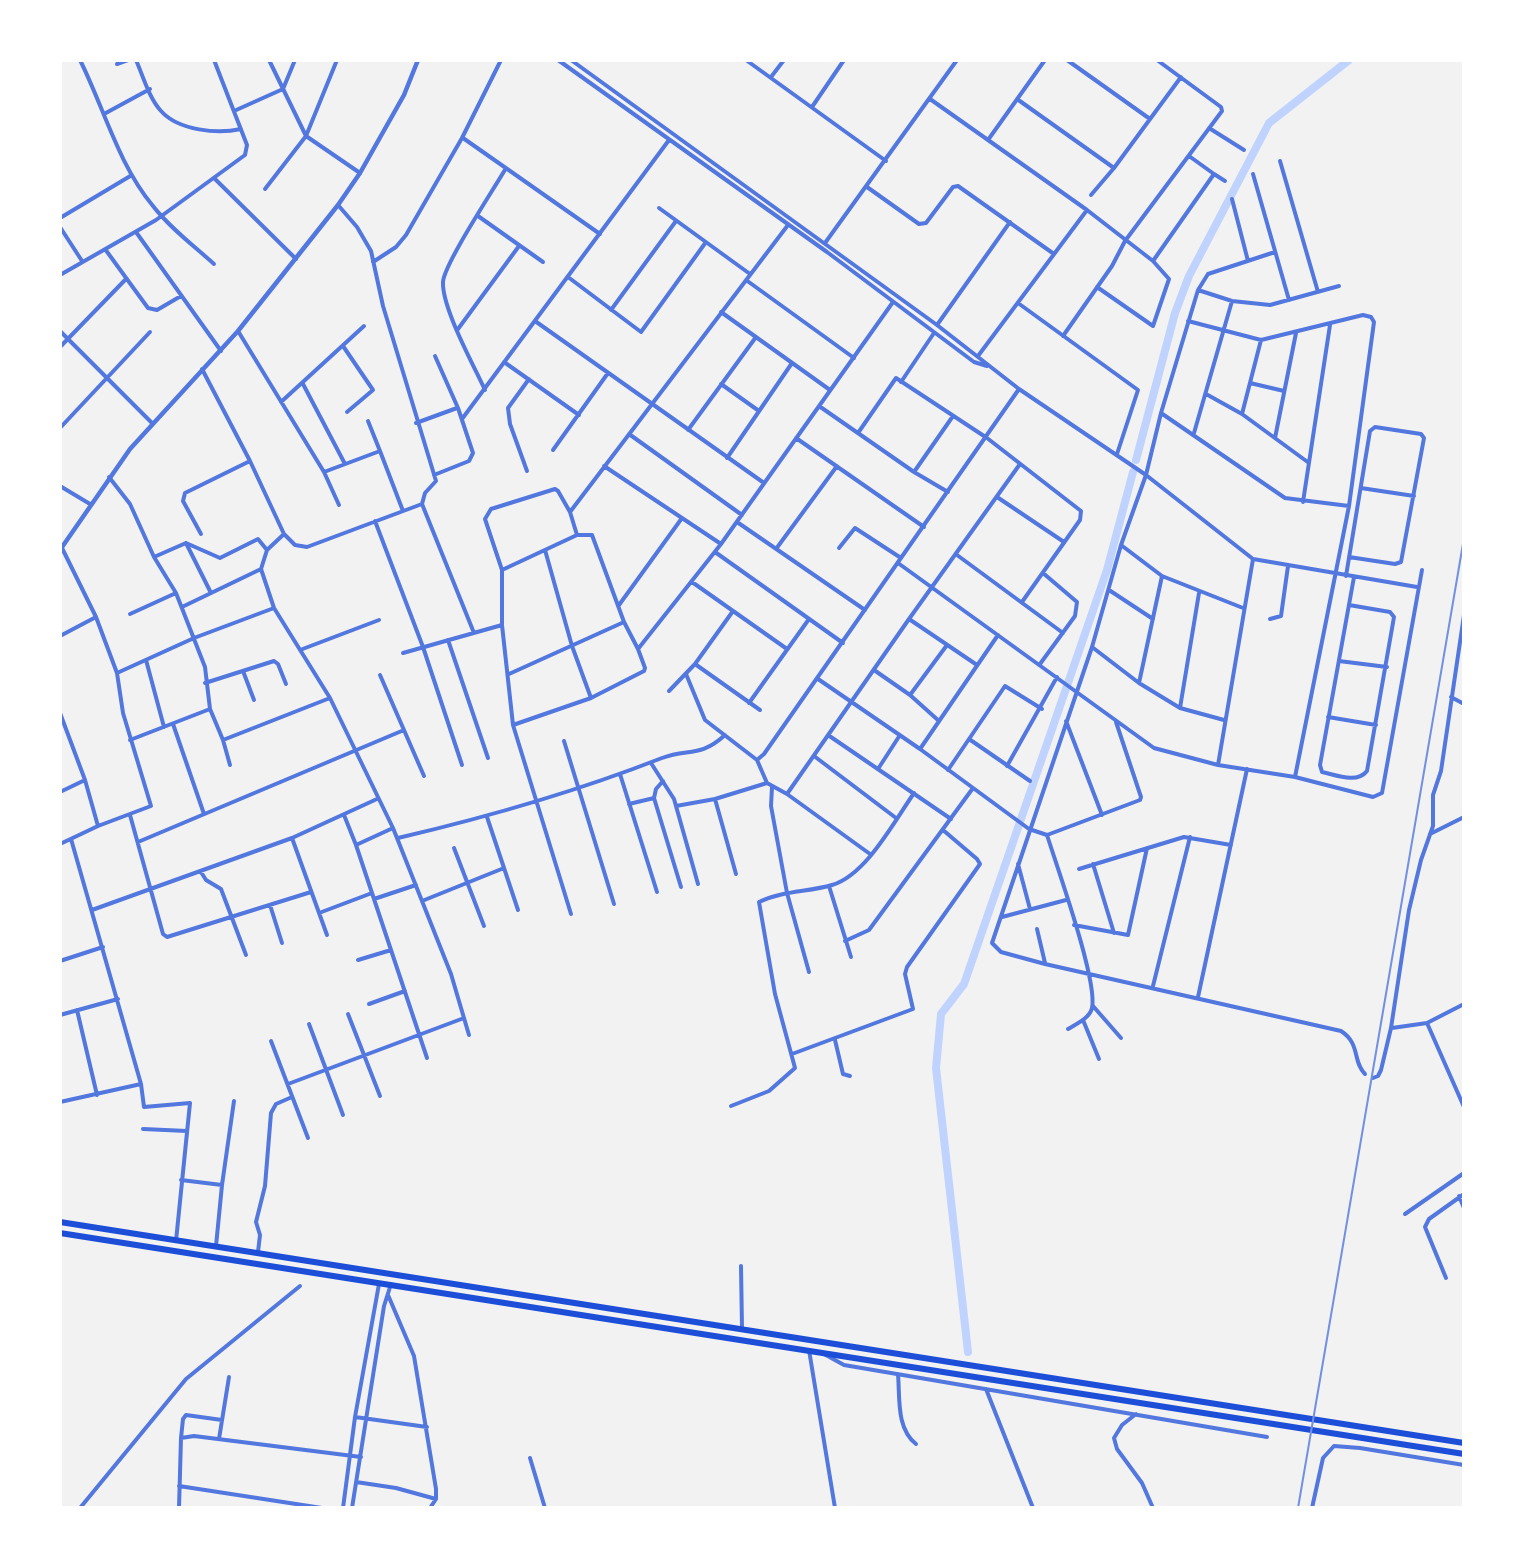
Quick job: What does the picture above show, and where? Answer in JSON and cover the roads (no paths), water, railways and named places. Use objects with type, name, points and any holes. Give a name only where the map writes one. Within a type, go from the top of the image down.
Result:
[{"type":"main road","points":[[60,1222],[1464,1443]]},
{"type":"main road","points":[[60,1233],[809,1349],[1464,1454]]},
{"type":"street","points":[[80,60],[132,175],[162,217],[214,264]]},
{"type":"street","points":[[117,64],[128,60]]},
{"type":"street","points":[[136,60],[158,107],[170,118],[212,133],[241,129]]},
{"type":"street","points":[[60,274],[162,217],[247,150],[214,60]]},
{"type":"street","points":[[269,60],[306,136],[360,173]]},
{"type":"street","points":[[234,111],[283,89],[295,60]]},
{"type":"street","points":[[266,189],[306,136],[337,60]]},
{"type":"street","points":[[60,844],[98,826],[151,806],[130,740],[117,673],[96,617],[61,549],[109,477],[152,423],[221,351],[297,260],[338,205],[360,173],[404,95],[418,60]]},
{"type":"street","points":[[373,262],[396,247],[406,235],[462,138],[501,60]]},
{"type":"street","points":[[558,60],[974,362],[987,367],[1146,475],[1253,558],[1417,587]]},
{"type":"street","points":[[571,60],[937,325],[978,356],[987,367]]},
{"type":"street","points":[[746,60],[886,161]]},
{"type":"street","points":[[771,77],[784,60]]},
{"type":"street","points":[[812,107],[844,60]]},
{"type":"street","points":[[825,243],[957,60]]},
{"type":"street","points":[[988,140],[1045,60]]},
{"type":"street","points":[[1067,60],[1150,119]]},
{"type":"street","points":[[1063,336],[1125,241],[1222,111],[1221,106],[1157,60]]},
{"type":"street","points":[[1091,195],[1114,168],[1180,77]]},
{"type":"street","points":[[104,114],[150,89]]},
{"type":"street","points":[[930,99],[1087,210],[1153,261],[1169,279],[1153,326],[1097,287]]},
{"type":"street","points":[[1017,99],[1114,168]]},
{"type":"street","points":[[1209,128],[1245,150]]},
{"type":"street","points":[[462,138],[600,234]]},
{"type":"street","points":[[462,419],[669,140]]},
{"type":"street","points":[[1189,156],[1225,181]]},
{"type":"street","points":[[1280,161],[1318,292]]},
{"type":"street","points":[[485,390],[445,297],[443,279],[446,269],[506,168]]},
{"type":"street","points":[[1153,261],[1214,174]]},
{"type":"street","points":[[1253,174],[1289,300]]},
{"type":"street","points":[[60,218],[132,175]]},
{"type":"street","points":[[214,178],[297,260]]},
{"type":"street","points":[[867,187],[920,225],[926,223],[956,186],[1054,254]]},
{"type":"street","points":[[1232,199],[1248,261]]},
{"type":"street","points":[[338,205],[367,241],[416,423],[434,475],[435,484],[425,493],[422,504],[474,633]]},
{"type":"street","points":[[659,208],[750,274]]},
{"type":"street","points":[[978,356],[1087,210]]},
{"type":"street","points":[[478,216],[543,262]]},
{"type":"street","points":[[611,310],[676,220]]},
{"type":"street","points":[[937,325],[1010,222]]},
{"type":"street","points":[[570,512],[788,225]]},
{"type":"street","points":[[60,226],[82,261]]},
{"type":"street","points":[[136,232],[221,351]]},
{"type":"street","points":[[568,277],[641,332],[706,242]]},
{"type":"street","points":[[458,329],[519,246]]},
{"type":"street","points":[[105,249],[125,280],[144,304],[153,311],[163,308],[181,296]]},
{"type":"street","points":[[1275,252],[1208,274],[1198,290],[1161,413],[1146,475],[1121,545],[1092,647],[1029,829],[993,943],[1001,952],[1046,964],[1153,986],[1341,1031],[1350,1038],[1356,1050],[1359,1067],[1365,1074]]},
{"type":"street","points":[[60,347],[125,280]]},
{"type":"street","points":[[746,280],[854,358]]},
{"type":"street","points":[[1198,290],[1232,301],[1270,305],[1339,286]]},
{"type":"street","points":[[1194,433],[1232,301]]},
{"type":"street","points":[[639,649],[721,544],[893,302]]},
{"type":"street","points":[[1018,303],[1138,390],[1116,454]]},
{"type":"street","points":[[722,312],[830,390]]},
{"type":"street","points":[[1188,321],[1261,340],[1364,315],[1371,317],[1374,322],[1349,506],[1295,777]]},
{"type":"street","points":[[534,321],[764,483]]},
{"type":"street","points":[[1303,502],[1330,324]]},
{"type":"street","points":[[281,402],[364,326]]},
{"type":"street","points":[[60,331],[152,423]]},
{"type":"street","points":[[238,331],[324,472],[339,505]]},
{"type":"street","points":[[60,428],[150,333]]},
{"type":"street","points":[[902,382],[934,333]]},
{"type":"street","points":[[1275,438],[1296,333]]},
{"type":"street","points":[[688,430],[756,337]]},
{"type":"street","points":[[1242,414],[1261,340]]},
{"type":"street","points":[[344,346],[373,390],[347,412]]},
{"type":"street","points":[[434,475],[472,458],[462,419],[435,356]]},
{"type":"street","points":[[504,362],[579,415]]},
{"type":"street","points":[[727,458],[792,363]]},
{"type":"street","points":[[202,369],[250,461],[284,534],[295,545],[307,547],[422,504]]},
{"type":"street","points":[[553,450],[608,373]]},
{"type":"street","points":[[858,433],[896,378],[987,438],[1081,511],[1082,516],[1022,602]]},
{"type":"street","points":[[527,471],[507,414],[508,408],[529,379]]},
{"type":"street","points":[[1250,383],[1284,391]]},
{"type":"street","points":[[303,384],[345,464]]},
{"type":"street","points":[[721,384],[759,411]]},
{"type":"street","points":[[757,760],[764,754],[818,679],[1019,390]]},
{"type":"street","points":[[1206,394],[1242,414],[1309,463]]},
{"type":"street","points":[[819,406],[914,472],[948,492]]},
{"type":"street","points":[[416,423],[458,408]]},
{"type":"street","points":[[1161,413],[1194,433],[1285,498],[1349,506]]},
{"type":"street","points":[[914,472],[953,416]]},
{"type":"street","points":[[368,421],[403,512]]},
{"type":"street","points":[[1346,576],[1349,557],[1361,488],[1370,431],[1375,427],[1421,434],[1424,438],[1401,562],[1395,564],[1349,557]]},
{"type":"street","points":[[629,434],[742,515]]},
{"type":"street","points":[[796,438],[924,527]]},
{"type":"street","points":[[324,472],[380,451]]},
{"type":"street","points":[[201,534],[183,501],[185,493],[250,461]]},
{"type":"street","points":[[787,794],[1020,464]]},
{"type":"street","points":[[604,466],[721,544]]},
{"type":"street","points":[[776,549],[837,466]]},
{"type":"street","points":[[109,477],[130,504],[154,557],[182,607],[205,667],[205,683],[210,709],[223,740],[230,765]]},
{"type":"street","points":[[60,486],[90,504]]},
{"type":"street","points":[[1361,488],[1414,496]]},
{"type":"street","points":[[571,914],[513,725],[502,626],[502,570],[485,519],[491,509],[555,489],[558,490],[570,512],[577,535]]},
{"type":"street","points":[[997,497],[1064,542]]},
{"type":"street","points":[[619,606],[682,518]]},
{"type":"street","points":[[375,521],[423,647],[462,765]]},
{"type":"street","points":[[737,522],[865,610]]},
{"type":"street","points":[[839,548],[853,529],[857,528],[902,558]]},
{"type":"street","points":[[284,534],[267,550],[261,568],[274,608],[330,698],[377,800],[398,838],[451,974],[469,1035]]},
{"type":"street","points":[[502,570],[577,535],[592,535],[624,622],[639,649],[645,668],[644,671],[591,698],[513,725]]},
{"type":"street","points":[[154,557],[186,543],[220,558],[258,539],[267,550]]},
{"type":"street","points":[[186,543],[211,593]]},
{"type":"street","points":[[1121,545],[1162,576],[1199,593],[1243,608]]},
{"type":"street","points":[[545,549],[572,646],[591,698]]},
{"type":"street","points":[[715,552],[843,643]]},
{"type":"street","points":[[957,555],[1064,633]]},
{"type":"street","points":[[1218,765],[1253,558]]},
{"type":"street","points":[[898,564],[1154,748],[1218,765],[1295,777],[1373,797],[1382,793],[1417,587],[1422,570]]},
{"type":"street","points":[[1270,619],[1281,616],[1288,566]]},
{"type":"street","points":[[182,607],[261,568]]},
{"type":"street","points":[[1040,664],[1075,616],[1077,602],[1043,573]]},
{"type":"street","points":[[1139,683],[1162,576]]},
{"type":"street","points":[[1349,605],[1390,612],[1394,617],[1367,771],[1363,777],[1356,779],[1320,769],[1328,717],[1354,577]]},
{"type":"street","points":[[692,582],[787,650]]},
{"type":"street","points":[[1109,590],[1153,619]]},
{"type":"street","points":[[130,614],[176,593]]},
{"type":"street","points":[[1180,708],[1199,593]]},
{"type":"street","points":[[117,673],[194,638],[274,608]]},
{"type":"street","points":[[669,691],[695,664],[733,611]]},
{"type":"street","points":[[1373,1078],[1378,1076],[1381,1070],[1391,1028],[1409,910],[1433,826],[1433,795],[1441,771],[1464,615]]},
{"type":"street","points":[[60,636],[96,617]]},
{"type":"street","points":[[749,703],[809,619]]},
{"type":"street","points":[[909,619],[977,665]]},
{"type":"street","points":[[300,650],[380,620]]},
{"type":"street","points":[[509,674],[624,622]]},
{"type":"street","points":[[404,653],[502,626]]},
{"type":"street","points":[[920,749],[998,634]]},
{"type":"street","points":[[448,640],[488,758]]},
{"type":"street","points":[[910,695],[948,645]]},
{"type":"street","points":[[1092,647],[1139,683],[1180,708],[1224,720]]},
{"type":"street","points":[[146,660],[164,727]]},
{"type":"street","points":[[1339,661],[1387,667]]},
{"type":"street","points":[[205,683],[276,662],[286,684]]},
{"type":"street","points":[[695,664],[760,710]]},
{"type":"street","points":[[874,669],[910,695],[939,721]]},
{"type":"street","points":[[243,671],[254,700]]},
{"type":"street","points":[[686,674],[705,720],[757,760],[766,783],[787,794],[870,854]]},
{"type":"street","points":[[380,675],[424,776]]},
{"type":"street","points":[[1008,766],[1059,678]]},
{"type":"street","points":[[818,679],[920,749],[1029,829],[1047,835],[1140,800],[1141,797],[1115,720]]},
{"type":"street","points":[[948,770],[1005,686],[1042,709]]},
{"type":"street","points":[[1451,697],[1464,704]]},
{"type":"street","points":[[223,740],[330,698]]},
{"type":"street","points":[[130,740],[210,709]]},
{"type":"street","points":[[60,713],[85,780],[98,826]]},
{"type":"street","points":[[1328,717],[1376,725]]},
{"type":"street","points":[[1066,720],[1102,815]]},
{"type":"street","points":[[173,724],[204,814]]},
{"type":"street","points":[[138,842],[404,730]]},
{"type":"street","points":[[398,838],[537,803],[664,757],[705,750],[725,735]]},
{"type":"street","points":[[828,735],[951,819]]},
{"type":"street","points":[[878,769],[900,735]]},
{"type":"street","points":[[969,739],[1030,781]]},
{"type":"street","points":[[564,741],[614,904]]},
{"type":"street","points":[[814,756],[896,818]]},
{"type":"street","points":[[651,763],[676,806],[698,884]]},
{"type":"street","points":[[1198,997],[1247,769]]},
{"type":"street","points":[[620,774],[657,892]]},
{"type":"street","points":[[60,792],[85,780]]},
{"type":"street","points":[[663,782],[656,789],[654,798],[681,887]]},
{"type":"street","points":[[676,806],[715,800],[766,783]]},
{"type":"street","points":[[772,787],[770,800],[787,893],[809,972]]},
{"type":"street","points":[[845,941],[869,930],[973,788]]},
{"type":"street","points":[[731,1106],[768,1091],[791,1074],[795,1068],[775,994],[759,904],[762,900],[829,886],[849,877],[870,854],[914,793]]},
{"type":"street","points":[[629,804],[654,798]]},
{"type":"street","points":[[92,910],[151,891],[292,837],[377,800]]},
{"type":"street","points":[[715,800],[736,874]]},
{"type":"street","points":[[130,815],[163,934],[167,937],[311,892]]},
{"type":"street","points":[[344,815],[427,1058]]},
{"type":"street","points":[[487,817],[518,910]]},
{"type":"street","points":[[1429,834],[1464,817]]},
{"type":"street","points":[[356,845],[393,828]]},
{"type":"street","points":[[792,1054],[835,1040],[913,1009],[905,974],[907,967],[980,864],[943,830]]},
{"type":"street","points":[[1047,835],[1088,972],[1093,1006],[1083,1020],[1068,1029]]},
{"type":"street","points":[[292,837],[327,935]]},
{"type":"street","points":[[1079,869],[1190,837],[1231,845]]},
{"type":"street","points":[[1153,986],[1190,837]]},
{"type":"street","points":[[71,840],[118,999],[141,1084],[144,1107],[190,1102],[177,1241]]},
{"type":"street","points":[[454,848],[484,926]]},
{"type":"street","points":[[1074,926],[1125,936],[1130,932],[1147,848]]},
{"type":"street","points":[[1018,864],[1030,909]]},
{"type":"street","points":[[1093,864],[1114,934]]},
{"type":"street","points":[[422,901],[504,868]]},
{"type":"street","points":[[201,872],[206,880],[221,889],[246,955]]},
{"type":"street","points":[[374,899],[416,885]]},
{"type":"street","points":[[829,886],[850,957]]},
{"type":"street","points":[[319,913],[372,893]]},
{"type":"street","points":[[1001,917],[1066,900]]},
{"type":"street","points":[[270,905],[282,943]]},
{"type":"street","points":[[1037,928],[1046,964]]},
{"type":"street","points":[[60,960],[103,947]]},
{"type":"street","points":[[358,960],[391,950]]},
{"type":"street","points":[[369,1004],[405,991]]},
{"type":"street","points":[[60,1015],[118,999]]},
{"type":"street","points":[[1391,1028],[1427,1023],[1462,1004],[1464,1012]]},
{"type":"street","points":[[1093,1006],[1121,1038]]},
{"type":"street","points":[[77,1010],[97,1095]]},
{"type":"street","points":[[348,1014],[380,1096]]},
{"type":"street","points":[[288,1084],[464,1018]]},
{"type":"street","points":[[1083,1020],[1099,1059]]},
{"type":"street","points":[[1427,1023],[1464,1107]]},
{"type":"street","points":[[309,1024],[343,1115]]},
{"type":"street","points":[[835,1040],[843,1074],[849,1077]]},
{"type":"street","points":[[271,1041],[308,1138]]},
{"type":"street","points":[[60,1102],[141,1084]]},
{"type":"street","points":[[258,1253],[260,1238],[256,1222],[265,1186],[270,1113],[276,1104],[292,1096]]},
{"type":"street","points":[[216,1247],[234,1101]]},
{"type":"street","points":[[143,1129],[187,1131]]},
{"type":"street","points":[[1405,1214],[1464,1173]]},
{"type":"street","points":[[181,1180],[222,1185]]},
{"type":"street","points":[[1446,1278],[1425,1227],[1429,1219],[1462,1195],[1464,1208]]},
{"type":"street","points":[[741,1266],[742,1328]]},
{"type":"street","points":[[343,1508],[355,1417],[379,1282]]},
{"type":"street","points":[[352,1508],[391,1284]]},
{"type":"street","points":[[80,1508],[186,1379],[300,1286]]},
{"type":"street","points":[[388,1294],[414,1356],[427,1427],[436,1499],[430,1508]]},
{"type":"street","points":[[809,1349],[835,1508]]},
{"type":"street","points":[[820,1351],[830,1359],[844,1365],[1267,1437]]},
{"type":"street","points":[[898,1374],[903,1428],[916,1444]]},
{"type":"street","points":[[219,1439],[229,1377]]},
{"type":"street","points":[[986,1389],[1033,1508]]},
{"type":"street","points":[[1137,1414],[1122,1425],[1114,1438],[1117,1449],[1142,1483],[1153,1508]]},
{"type":"street","points":[[179,1508],[183,1419],[186,1415],[222,1420]]},
{"type":"street","points":[[355,1417],[427,1427]]},
{"type":"street","points":[[181,1438],[194,1436],[361,1457]]},
{"type":"street","points":[[1312,1508],[1323,1458],[1334,1446],[1464,1465]]},
{"type":"street","points":[[530,1458],[545,1508]]},
{"type":"street","points":[[356,1482],[396,1488],[436,1499]]},
{"type":"street","points":[[179,1486],[322,1508]]},
{"type":"waterway","points":[[1136,460],[1175,313],[1189,276],[1269,123],[1349,60]]},
{"type":"waterway","points":[[968,1352],[936,1068],[941,1014],[964,984],[1107,570],[1133,472]]},
{"type":"railway","points":[[1298,1508],[1464,538]]}]
